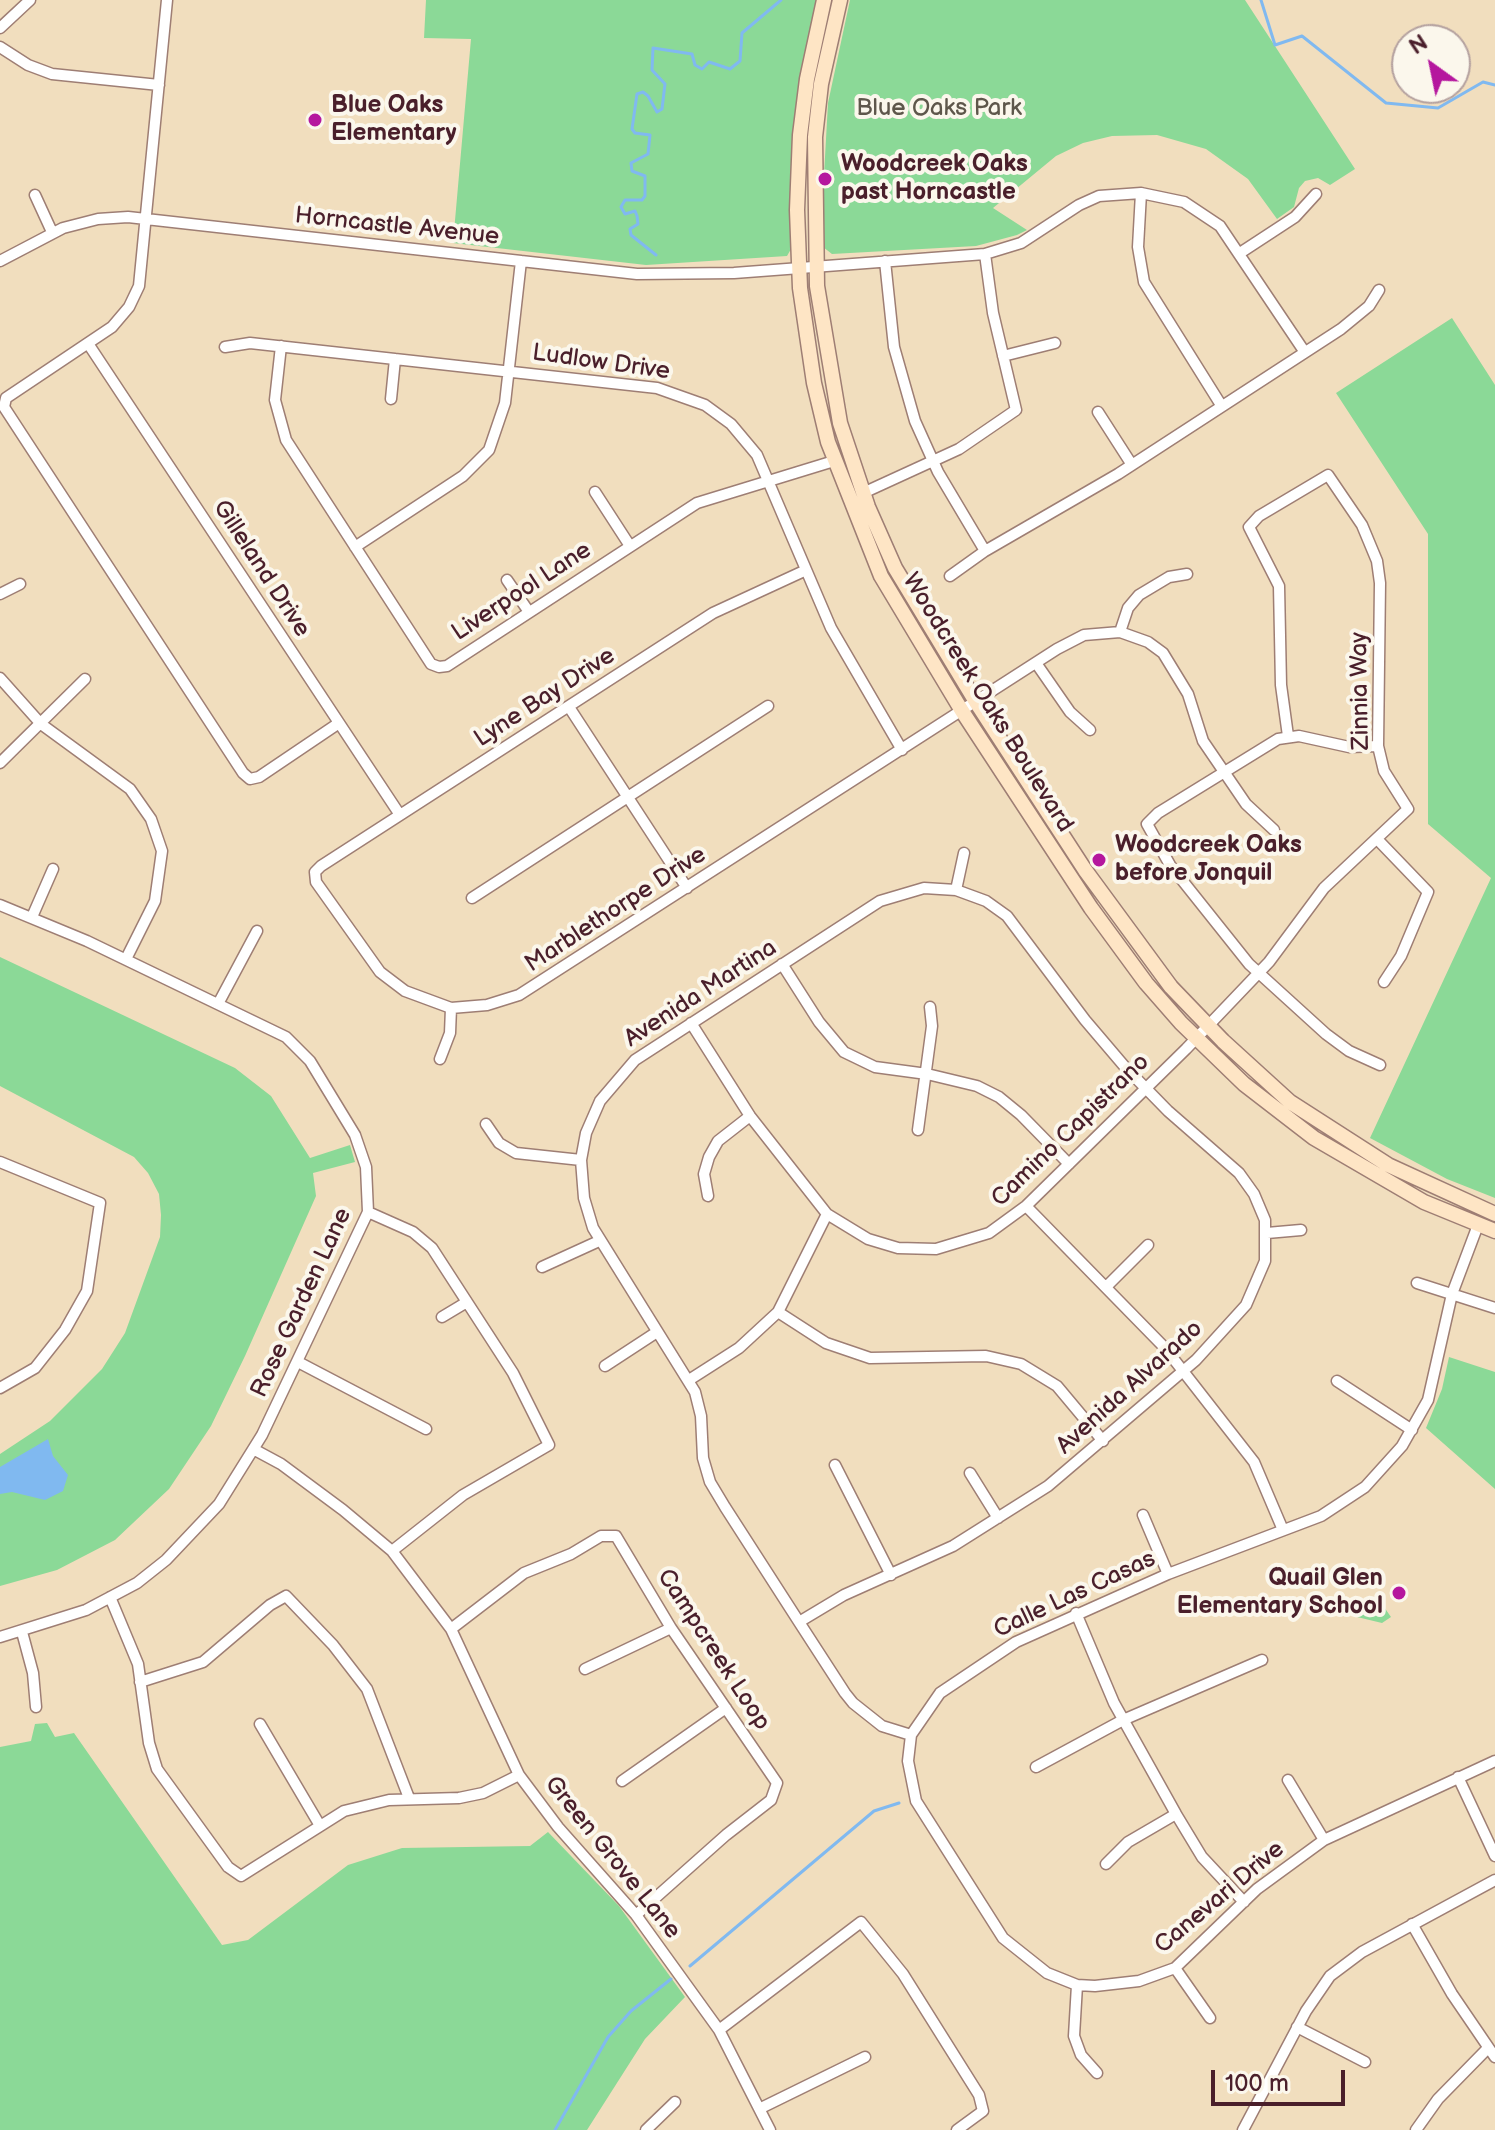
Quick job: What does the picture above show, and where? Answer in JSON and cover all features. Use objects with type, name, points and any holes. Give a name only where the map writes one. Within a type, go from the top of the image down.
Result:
[{"type":"main road","name":"Woodcreek Oaks Boulevard","points":[[824,0],[800,135],[799,268],[814,383],[834,461],[881,576],[962,711],[1091,908],[1146,983],[1196,1039],[1268,1104],[1327,1146],[1412,1195],[1495,1231]]},
{"type":"main road","name":"Woodcreek Oaks Boulevard","points":[[840,0],[821,84],[815,137],[816,267],[829,374],[840,423],[863,493],[895,568],[976,702],[1123,926],[1171,987],[1290,1102],[1357,1148],[1489,1212]]},
{"type":"main road","points":[[1478,1225],[1489,1212]]},
{"type":"street","points":[[0,28],[30,0]]},
{"type":"street","points":[[167,0],[141,276],[134,297],[121,318],[89,345],[6,398],[4,407],[243,773],[250,779],[259,777],[339,723]]},
{"type":"street","points":[[0,47],[28,65],[52,74],[159,85]]},
{"type":"street","points":[[816,267],[985,254],[1021,243],[1079,205],[1099,196],[1141,193],[1170,197],[1195,208],[1220,226],[1304,351]]},
{"type":"street","points":[[1141,193],[1138,255],[1144,282],[1221,405]]},
{"type":"street","points":[[1240,253],[1295,217],[1316,194]]},
{"type":"street","points":[[35,195],[52,232]]},
{"type":"street","name":"Horncastle Avenue","points":[[0,261],[52,232],[112,217],[147,218],[654,275],[816,267]]},
{"type":"street","points":[[863,493],[976,439],[1016,410],[985,254]]},
{"type":"street","points":[[355,547],[477,464],[497,434],[509,372],[521,261]]},
{"type":"street","points":[[885,261],[894,347],[904,387],[932,462],[985,551]]},
{"type":"street","points":[[950,576],[985,551],[1132,465],[1358,318],[1379,290]]},
{"type":"street","name":"Ludlow Drive","points":[[225,347],[250,343],[657,388],[687,397],[714,411],[737,430],[757,455],[804,571],[847,657],[902,750]]},
{"type":"street","points":[[1003,356],[1055,343]]},
{"type":"street","name":"Gilleland Drive","points":[[89,345],[400,815]]},
{"type":"street","name":"Liverpool Lane","points":[[281,346],[275,400],[281,427],[431,664],[439,667],[447,666],[697,503],[834,461]]},
{"type":"street","points":[[391,399],[395,359]]},
{"type":"street","points":[[1098,412],[1132,465]]},
{"type":"street","name":"Zinnia Way","points":[[1208,1026],[1258,973],[1324,888],[1408,809],[1384,771],[1378,746],[1380,583],[1377,561],[1362,525],[1328,475],[1270,509],[1249,527],[1279,586],[1281,685],[1288,736]]},
{"type":"street","points":[[595,492],[630,546]]},
{"type":"street","name":"Lyne Bay Drive","points":[[315,872],[713,613],[804,571]]},
{"type":"street","points":[[1187,574],[1169,577],[1139,595],[1128,608],[1120,632],[1148,642],[1163,653],[1178,672],[1188,694],[1194,723],[1223,771],[1246,804],[1274,830]]},
{"type":"street","points":[[507,580],[529,612]]},
{"type":"street","points":[[0,594],[20,584]]},
{"type":"street","name":"Marblethorpe Drive","points":[[315,872],[316,882],[380,972],[405,991],[451,1008],[487,1005],[519,995],[1036,663],[1084,635],[1120,632]]},
{"type":"street","points":[[1036,663],[1070,712],[1090,730]]},
{"type":"street","points":[[0,678],[41,724],[130,789],[151,819],[162,851],[155,901],[126,959]]},
{"type":"street","points":[[0,763],[85,679]]},
{"type":"street","points":[[472,898],[768,706]]},
{"type":"street","points":[[569,707],[687,888]]},
{"type":"street","points":[[1378,746],[1349,747],[1320,738],[1288,736],[1259,748],[1147,824],[1153,840],[1191,894],[1258,973],[1326,1034],[1349,1051],[1380,1065]]},
{"type":"street","points":[[1377,839],[1428,892],[1401,956],[1384,982]]},
{"type":"street","points":[[956,890],[964,853]]},
{"type":"street","points":[[32,917],[53,869]]},
{"type":"street","name":"Avenida Martina","points":[[911,1735],[882,1726],[862,1713],[799,1622],[710,1482],[703,1458],[699,1405],[689,1380],[599,1241],[584,1198],[581,1160],[592,1116],[611,1085],[635,1060],[880,901],[916,890],[956,890],[986,901],[1007,916],[1085,1020],[1145,1089]]},
{"type":"street","name":"Rose Garden Lane","points":[[0,905],[126,959],[286,1037],[310,1061],[355,1135],[366,1167],[368,1212],[255,1450],[219,1504],[166,1560],[137,1583],[66,1618],[0,1637]]},
{"type":"street","points":[[218,1004],[257,931]]},
{"type":"street","points":[[782,964],[819,1022],[844,1052],[875,1067],[927,1074],[977,1086],[999,1097],[1069,1164]]},
{"type":"street","points":[[918,1130],[932,1026],[930,1007]]},
{"type":"street","points":[[440,1059],[450,1033],[451,1008]]},
{"type":"street","name":"Camino Capistrano","points":[[691,1023],[750,1116],[827,1214],[882,1244],[936,1249],[989,1233],[1026,1206],[1208,1026]]},
{"type":"street","name":"Avenida Alvarado","points":[[799,1622],[844,1595],[953,1546],[1036,1495],[1183,1373],[1237,1317],[1254,1293],[1265,1261],[1267,1233],[1260,1207],[1239,1173],[1145,1089]]},
{"type":"street","points":[[708,1196],[704,1174],[709,1157],[718,1141],[750,1116]]},
{"type":"street","points":[[486,1124],[499,1143],[516,1153],[581,1160]]},
{"type":"street","points":[[0,1162],[100,1203],[87,1291],[65,1330],[35,1368],[0,1388]]},
{"type":"street","points":[[1026,1206],[1159,1341],[1254,1462],[1283,1530]]},
{"type":"street","points":[[368,1212],[413,1232],[432,1248],[513,1373],[549,1445],[463,1495],[392,1551]]},
{"type":"street","points":[[689,1380],[739,1348],[778,1312],[827,1214]]},
{"type":"street","name":"Calle Las Casas","points":[[911,1735],[948,1686],[1016,1642],[1076,1613],[1283,1530],[1351,1499],[1391,1460],[1412,1430],[1434,1382],[1452,1294],[1478,1225]]},
{"type":"street","points":[[1267,1233],[1301,1230]]},
{"type":"street","points":[[542,1267],[599,1241]]},
{"type":"street","points":[[1106,1287],[1148,1245]]},
{"type":"street","points":[[1417,1283],[1495,1308]]},
{"type":"street","points":[[442,1317],[467,1302]]},
{"type":"street","points":[[778,1312],[826,1343],[870,1358],[986,1356],[1021,1364],[1057,1386],[1103,1441]]},
{"type":"street","points":[[605,1366],[657,1332]]},
{"type":"street","points":[[298,1362],[426,1429]]},
{"type":"street","points":[[1337,1381],[1412,1430]]},
{"type":"street","name":"Green Grove Lane","points":[[255,1450],[281,1464],[392,1551],[451,1629],[519,1775],[550,1818],[636,1915],[719,2030],[770,2130]]},
{"type":"street","points":[[835,1465],[891,1575]]},
{"type":"street","points":[[970,1473],[998,1518]]},
{"type":"street","points":[[1143,1515],[1168,1574]]},
{"type":"street","name":"Campcreek Loop","points":[[451,1629],[524,1573],[571,1554],[601,1536],[616,1536],[671,1628],[777,1783],[771,1800],[726,1835],[636,1915]]},
{"type":"street","points":[[140,1682],[203,1662],[270,1605],[286,1596],[333,1645],[367,1689],[409,1798]]},
{"type":"street","points":[[110,1597],[138,1664],[149,1743],[157,1769],[228,1867],[241,1876],[319,1824],[367,1804],[409,1798],[471,1796],[519,1775]]},
{"type":"street","points":[[1076,1613],[1123,1720],[1176,1814],[1202,1857],[1244,1902]]},
{"type":"street","points":[[585,1669],[671,1628]]},
{"type":"street","points":[[22,1632],[33,1673],[36,1707]]},
{"type":"street","points":[[1036,1767],[1123,1720],[1262,1660]]},
{"type":"street","points":[[622,1781],[726,1708]]},
{"type":"street","points":[[260,1724],[319,1824]]},
{"type":"street","name":"Canevari Drive","points":[[911,1735],[909,1779],[916,1801],[983,1909],[1016,1951],[1047,1973],[1077,1985],[1126,1984],[1175,1968],[1276,1874],[1324,1840],[1495,1761]]},
{"type":"street","points":[[1458,1777],[1495,1856]]},
{"type":"street","points":[[1288,1780],[1324,1840]]},
{"type":"street","points":[[1106,1864],[1128,1842],[1176,1814]]},
{"type":"street","points":[[1243,2130],[1297,2027],[1330,1976],[1412,1924],[1495,1880]]},
{"type":"street","points":[[719,2030],[861,1922],[903,1974],[979,2095],[983,2111],[957,2130]]},
{"type":"street","points":[[1412,1924],[1492,2052],[1438,2099],[1416,2130]]},
{"type":"street","points":[[1175,1968],[1210,2018]]},
{"type":"street","points":[[1077,1985],[1074,2036],[1081,2055],[1097,2073]]},
{"type":"street","points":[[1297,2027],[1365,2062]]},
{"type":"street","points":[[761,2108],[865,2057]]},
{"type":"street","points":[[646,2130],[675,2102]]},
{"type":"green space","name":"Blue Oaks Park","points":[[426,0],[818,0],[799,89],[791,176],[791,249],[787,256],[646,265],[453,243],[471,39],[424,38]]},
{"type":"green space","name":"Blue Oaks Park","points":[[850,0],[1245,0],[1355,169],[1330,185],[1318,178],[1305,181],[1299,188],[1294,207],[1277,219],[1248,179],[1206,149],[1157,135],[1112,136],[1083,143],[1056,156],[993,208],[1027,230],[1017,235],[976,246],[832,254],[823,247],[821,229],[828,103]]},
{"type":"green space","points":[[1452,318],[1495,385],[1495,1198],[1447,1179],[1370,1138],[1491,878],[1428,824],[1428,534],[1336,393]]},
{"type":"green space","points":[[0,957],[235,1068],[271,1096],[310,1158],[350,1145],[355,1162],[313,1173],[316,1196],[245,1356],[211,1426],[169,1489],[115,1540],[57,1570],[0,1586],[0,1454],[50,1421],[102,1369],[125,1333],[160,1237],[161,1215],[159,1194],[148,1173],[134,1157],[0,1086]]},
{"type":"green space","points":[[1449,1357],[1495,1372],[1495,1489],[1426,1428],[1442,1389]]},
{"type":"green space","points":[[1365,1601],[1384,1607],[1391,1617],[1382,1623],[1357,1617],[1360,1605]]},
{"type":"green space","points":[[47,1723],[55,1737],[74,1733],[222,1945],[248,1940],[348,1865],[402,1848],[530,1846],[548,1832],[619,1906],[685,1997],[645,2039],[587,2130],[0,2130],[0,1747],[31,1741],[35,1724]]},
{"type":"water","points":[[48,1439],[53,1456],[68,1475],[63,1491],[45,1500],[12,1492],[0,1494],[0,1467]]},
{"type":"waterway","points":[[656,255],[631,235],[630,229],[638,224],[635,211],[625,214],[621,207],[625,200],[642,200],[645,196],[645,176],[632,171],[631,163],[648,154],[650,135],[635,133],[632,129],[637,94],[643,92],[648,96],[657,112],[662,109],[665,84],[652,70],[653,48],[692,54],[695,65],[702,69],[709,62],[730,69],[740,61],[742,33],[781,0]]},
{"type":"waterway","points":[[1261,0],[1275,45],[1302,36],[1386,103],[1438,108],[1483,82],[1495,85]]},
{"type":"waterway","points":[[690,1966],[874,1811],[899,1803]]},
{"type":"waterway","points":[[555,2130],[608,2037],[631,2011],[671,1979]]},
{"type":"place","name":"Blue Oaks Elementary","points":[[315,120]]},
{"type":"place","name":"Woodcreek Oaks past Horncastle","points":[[825,179]]},
{"type":"place","name":"Woodcreek Oaks before Jonquil","points":[[1099,860]]},
{"type":"place","name":"Quail Glen Elementary School","points":[[1399,1593]]}]
